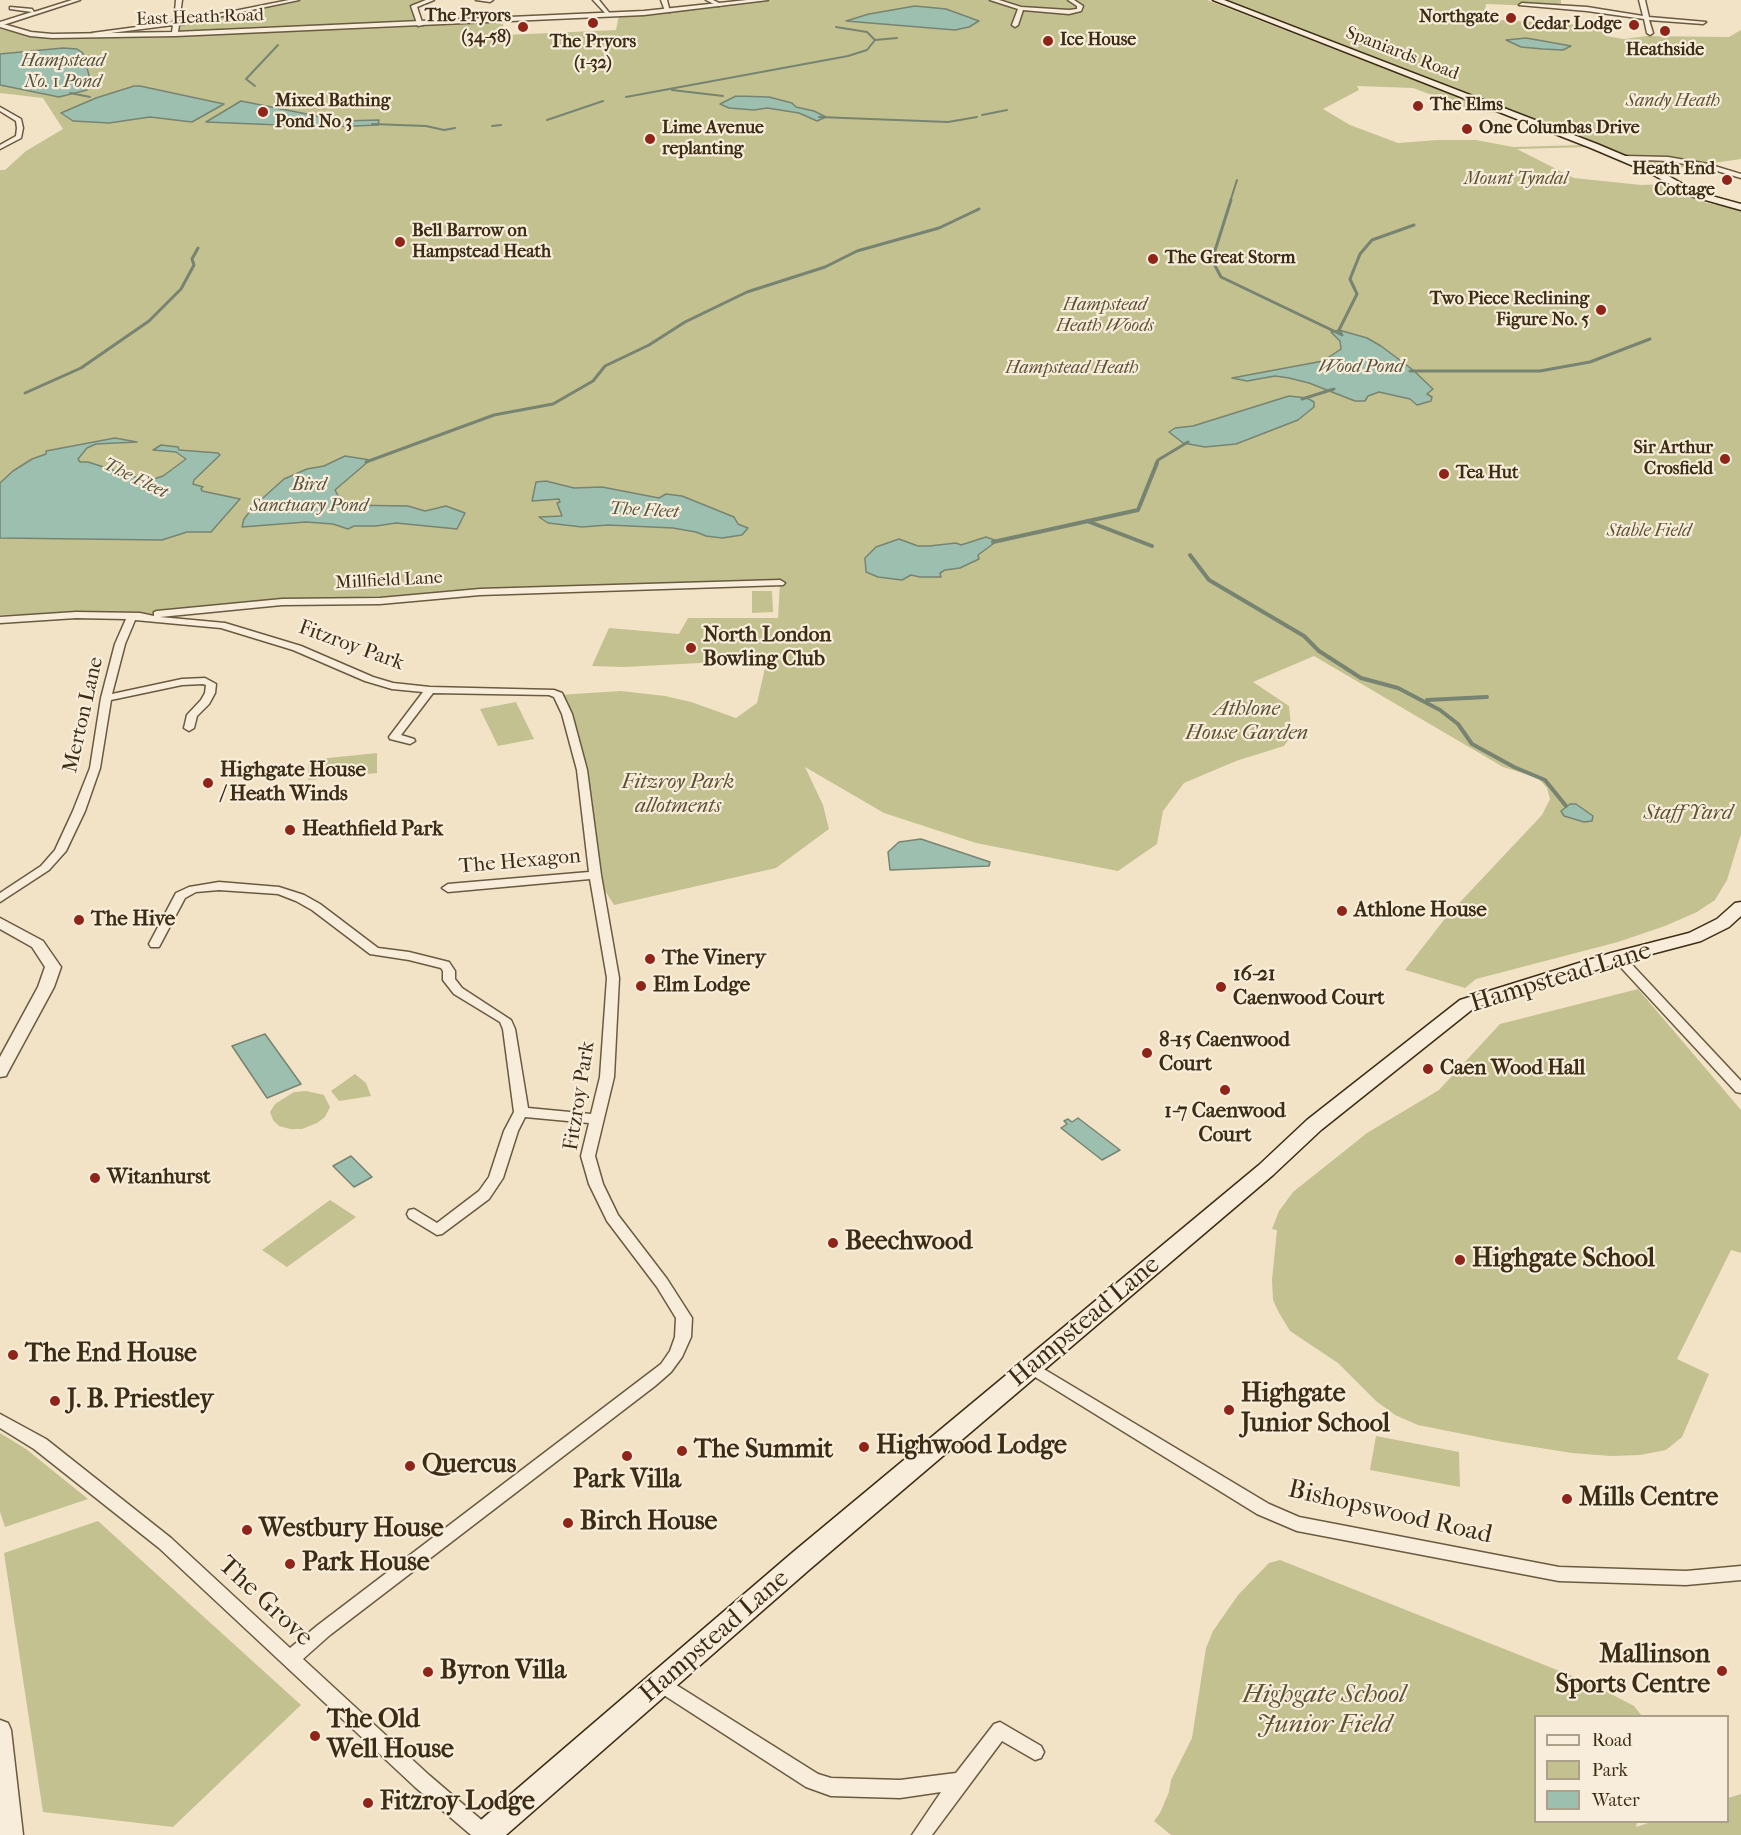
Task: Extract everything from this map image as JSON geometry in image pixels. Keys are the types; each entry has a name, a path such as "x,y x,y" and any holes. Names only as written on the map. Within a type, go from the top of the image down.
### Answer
{"main road":[{"name":"Spaniards Road","path":"1218,0 1625,158 1694,194 1741,207"},
{"name":"Hampstead Lane","path":"485,1835 662,1684 801,1561 1266,1170 1314,1125 1450,1017 1467,1005 1508,990 1695,937 1723,923 1741,908"}],"street":[{"path":"0,25 77,0"},
{"path":"175,34 178,0"},
{"path":"95,33 176,24 268,3 296,0"},
{"path":"420,25 414,6 431,0"},
{"path":"479,0 490,0"},
{"path":"596,0 609,14"},
{"path":"664,0 668,11"},
{"path":"710,0 720,5"},
{"name":"East Heath Road","path":"0,25 30,34 65,36 175,34 420,25 668,11 765,0"},
{"path":"998,1 1021,8 1079,10 1080,6 1071,0"},
{"path":"1642,0 1650,33"},
{"path":"1522,5 1587,9 1645,18 1703,22"},
{"path":"12,8 36,12"},
{"path":"1015,25 1021,8"},
{"path":"10,15 19,17"},
{"path":"0,109 19,120 21,128 19,137 0,147"},
{"path":"1625,158 1668,159 1702,165 1741,176"},
{"name":"Millfield Lane","path":"0,620 76,615 132,616 282,602 380,601 480,592 780,583"},
{"name":"Fitzroy Park","path":"132,616 222,625 297,648 369,680 392,686 430,690 535,691 558,695 567,714 582,771 595,875 614,978 607,1077 588,1156 596,1184 612,1217 662,1283 684,1318 683,1337 676,1353 666,1368 650,1382 324,1630 290,1659"},
{"name":"Merton Lane","path":"0,898 45,868 60,851 79,811 95,768 106,698 120,644 132,616"},
{"path":"106,698 182,682 205,681 211,684 210,693 205,702 192,715 189,728"},
{"path":"410,741 394,737 430,690"},
{"name":"The Hexagon","path":"448,888 595,875"},
{"path":"156,944 180,896 193,889 246,887 279,891 300,898 374,951 409,956 445,965 449,971 450,980 458,991 505,1020 509,1029 521,1112 511,1131 495,1178 484,1195 437,1230 414,1214"},
{"path":"0,923 38,944 53,967 46,987 0,1072"},
{"path":"1618,957 1741,1089"},
{"path":"521,1112 596,1119"},
{"name":"Bishopswood Road","path":"1032,1368 1263,1509 1297,1524 1559,1574 1686,1578 1741,1574"},
{"name":"The Grove","path":"0,1419 40,1444 165,1543 422,1781 485,1835"},
{"path":"662,1684 813,1780 831,1787 900,1789 961,1781"},
{"path":"0,1730 11,1835"},
{"path":"921,1835 1000,1730 1035,1752"}],"green space":[{"name":"Hampstead Heath","path":"296,0 430,0 414,6 420,25 502,20 505,35 616,30 619,15 671,12 773,0 1207,0 1499,113 1478,112 1413,88 1357,86 1359,90 1323,109 1350,125 1398,143 1476,140 1513,147 1583,145 1589,147 1517,149 1574,178 1641,185 1670,184 1706,203 1741,209 1741,834 1727,880 1715,900 1697,912 1665,926 1618,942 1476,979 1465,988 1405,970 1447,916 1542,815 1550,799 1547,788 1538,778 1503,767 1314,656 1253,682 1289,706 1292,735 1284,746 1236,761 1184,783 1163,811 1157,844 1118,871 976,843 884,813 805,767 823,805 829,829 776,868 614,905 595,875 582,770 558,695 621,691 665,696 691,702 736,718 757,703 765,668 777,659 624,667 592,666 609,628 679,634 688,618 778,618 780,583 534,590 380,601 329,600 132,617 77,613 0,615 0,170 5,170 26,151 63,129 43,98 0,93 0,27 26,35 172,35 176,24"},
{"name":"Sandy Heath","path":"1222,0 1561,0 1561,7 1486,4 1484,19 1599,26 1606,36 1624,39 1647,36 1729,37 1741,30 1741,159 1663,170"},
{"path":"752,591 772,591 773,612 752,613"},
{"path":"516,702 534,739 498,746 480,709"},
{"path":"377,753 377,773 308,780 309,760"},
{"path":"1638,989 1741,1110 1741,1253 1731,1250 1677,1359 1709,1374 1682,1437 1666,1450 1640,1455 1611,1456 1572,1453 1503,1442 1418,1425 1395,1415 1376,1401 1338,1363 1290,1331 1279,1313 1273,1300 1272,1280 1277,1230 1272,1229 1279,1211 1293,1192 1367,1133 1439,1090 1500,1024"},
{"path":"355,1074 366,1083 371,1096 339,1101 331,1091"},
{"path":"306,1091 324,1095 330,1107 325,1117 302,1129 279,1126 273,1120 270,1112 275,1104 294,1092"},
{"path":"330,1200 356,1217 287,1267 262,1250"},
{"path":"0,1433 26,1449 88,1499 5,1527 0,1512"},
{"path":"1376,1436 1459,1452 1460,1487 1370,1470"},
{"path":"98,1521 301,1705 173,1827 43,1812 4,1553"},
{"name":"Highgate School Junior Field","path":"1280,1560 1590,1683 1634,1706 1641,1715 1534,1715 1534,1823 1637,1823 1636,1827 1648,1823 1729,1823 1729,1798 1741,1794 1741,1835 1171,1835 1154,1821 1160,1813 1169,1792 1171,1780 1192,1738 1206,1648 1213,1631 1238,1595 1269,1563"}],"water":[{"path":"915,6 946,9 979,21 969,27 955,30 846,21 869,14"},
{"path":"1526,38 1571,46 1563,50 1521,47 1506,40"},
{"name":"Hampstead No. 1 Pond","path":"63,48 77,49 83,53 90,79 97,81 89,82 91,85 87,90 59,97 0,85 0,54"},
{"path":"134,86 224,104 192,122 150,117 109,123 73,121 61,113 96,98"},
{"path":"736,96 769,97 792,103 796,107 814,111 826,117 817,121 799,113 767,108 754,110 729,108 720,104"},
{"name":"Mixed Bathing Pond No 3","path":"241,101 342,121 379,120 378,125 329,127 206,122"},
{"name":"Wood Pond","path":"1339,330 1367,338 1413,370 1433,389 1427,394 1432,397 1431,401 1417,405 1410,399 1379,392 1368,396 1365,401 1355,401 1309,383 1289,378 1275,376 1247,381 1232,378 1323,361 1341,349 1340,341 1331,332"},
{"path":"1289,396 1307,398 1314,402 1314,407 1298,420 1236,444 1205,447 1183,443 1169,432 1175,428 1193,426"},
{"name":"The Fleet","path":"115,438 137,442 96,444 87,448 78,459 80,462 88,462 151,480 163,476 186,459 176,452 153,450 161,445 178,447 179,450 218,453 220,455 194,480 193,484 203,487 202,491 240,499 211,532 187,532 162,540 0,538 0,483 13,471 32,459 46,454 46,451"},
{"name":"Bird Sanctuary Pond","path":"345,456 370,460 335,490 343,505 408,506 425,511 446,506 465,513 457,529 396,523 354,526 348,529 333,524 306,522 242,527 244,519 254,506 284,479 307,469 324,466"},
{"name":"The Fleet","path":"546,481 574,488 602,487 659,498 666,494 682,496 734,517 738,524 748,528 742,535 722,538 673,528 608,525 582,527 548,523 539,517 562,516 557,503 560,502 559,499 532,501 536,482"},
{"path":"986,537 997,541 978,555 979,559 960,568 945,570 940,573 941,577 911,575 902,580 878,577 866,572 865,558 876,547 899,539 918,546 929,546 956,543 961,545"},
{"path":"1570,804 1576,804 1593,816 1592,821 1584,822 1564,816 1561,811"},
{"path":"921,839 990,862 989,866 890,870 888,852 899,842"},
{"path":"265,1034 301,1084 267,1098 232,1046"},
{"path":"1078,1118 1120,1150 1102,1160 1061,1128 1067,1124 1064,1121 1068,1119 1072,1122"},
{"path":"351,1156 372,1177 354,1187 333,1166"}],"waterway":[{"path":"836,27 867,32 875,40"},
{"path":"875,40 897,38"},
{"path":"626,97 848,56 867,50 875,40"},
{"path":"255,86 246,79 278,45"},
{"path":"672,90 723,96"},
{"path":"70,93 90,97"},
{"path":"547,120 603,101"},
{"path":"982,115 1007,110"},
{"path":"819,117 948,122 977,117"},
{"path":"372,124 426,126 444,130 455,128"},
{"path":"492,126 501,125"},
{"path":"1230,202 1237,180"},
{"path":"1231,200 1212,260 1221,277 1340,334"},
{"path":"366,462 494,415 553,404 593,381 605,366 649,345 685,322 747,292 825,267 857,251 939,228 979,209"},
{"path":"1342,335 1339,330 1357,294 1350,279 1360,254 1372,240 1414,225"},
{"path":"25,393 81,368 149,321 181,289 194,265 192,259 198,248"},
{"path":"1410,371 1540,371 1590,362 1650,339"},
{"path":"1302,399 1334,389"},
{"path":"1156,464 1158,460 1188,442"},
{"path":"1087,521 1138,510 1157,463"},
{"path":"993,542 1087,521"},
{"path":"1087,521 1152,546"},
{"path":"1190,555 1209,580 1304,636 1319,651 1361,678 1398,688 1440,710 1458,724 1472,744 1514,767 1545,780 1566,806"},
{"path":"1427,700 1487,697"}],"place":[{"name":"Northgate","path":"1511,18"},
{"name":"The Pryors (1-32)","path":"593,23"},
{"name":"Cedar Lodge","path":"1634,25"},
{"name":"The Pryors (34-58)","path":"523,27"},
{"name":"Heathside","path":"1665,31"},
{"name":"Ice House","path":"1048,41"},
{"name":"The Elms","path":"1418,106"},
{"name":"Mixed Bathing Pond No 3","path":"263,112"},
{"name":"One Columbas Drive","path":"1467,129"},
{"name":"Lime Avenue replanting","path":"650,139"},
{"name":"Heath End Cottage","path":"1727,180"},
{"name":"Bell Barrow on Hampstead Heath","path":"400,242"},
{"name":"The Great Storm","path":"1153,259"},
{"name":"Two Piece Reclining Figure No. 5","path":"1601,310"},
{"name":"Sir Arthur Crosfield","path":"1725,459"},
{"name":"Tea Hut","path":"1444,474"},
{"name":"North London Bowling Club","path":"691,648"},
{"name":"Highgate House / Heath Winds","path":"208,783"},
{"name":"Heathfield Park","path":"290,830"},
{"name":"Athlone House","path":"1342,911"},
{"name":"The Hive","path":"79,920"},
{"name":"The Vinery","path":"650,959"},
{"name":"Elm Lodge","path":"641,986"},
{"name":"16-21 Caenwood Court","path":"1221,987"},
{"name":"8-15 Caenwood Court","path":"1147,1053"},
{"name":"Caen Wood Hall","path":"1428,1069"},
{"name":"1-7 Caenwood Court","path":"1225,1090"},
{"name":"Witanhurst","path":"95,1178"},
{"name":"Beechwood","path":"833,1243"},
{"name":"Highgate School","path":"1460,1260"},
{"name":"The End House","path":"13,1355"},
{"name":"J. B. Priestley","path":"55,1401"},
{"name":"Highgate Junior School","path":"1229,1410"},
{"name":"Highwood Lodge","path":"864,1447"},
{"name":"The Summit","path":"682,1451"},
{"name":"Park Villa","path":"627,1456"},
{"name":"Quercus","path":"410,1466"},
{"name":"Mills Centre","path":"1567,1499"},
{"name":"Birch House","path":"568,1523"},
{"name":"Westbury House","path":"247,1530"},
{"name":"Park House","path":"290,1564"},
{"name":"Mallinson Sports Centre","path":"1722,1671"},
{"name":"Byron Villa","path":"428,1672"},
{"name":"The Old Well House","path":"315,1736"},
{"name":"Fitzroy Lodge","path":"368,1803"}],"park label":[{"name":"Mount Tyndal","path":"1516,180"},
{"name":"Hampstead Heath Woods","path":"1105,316"},
{"name":"Stable Field","path":"1649,532"},
{"name":"Athlone House Garden","path":"1247,722"},
{"name":"Fitzroy Park allotments","path":"678,795"},
{"name":"Staff Yard","path":"1688,814"}]}
